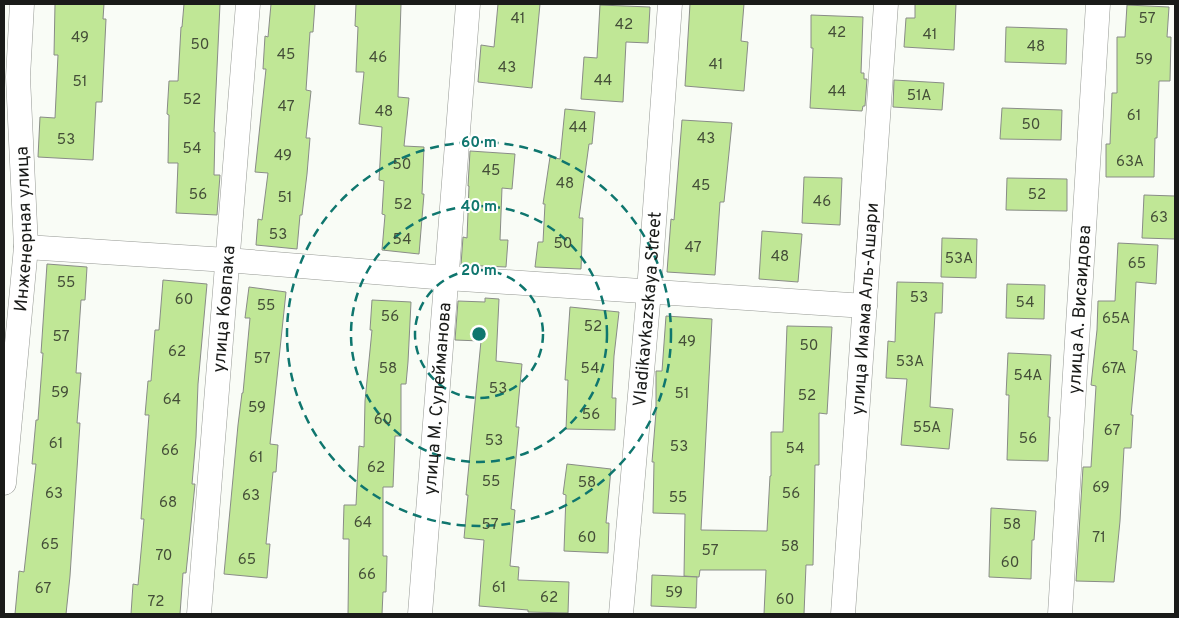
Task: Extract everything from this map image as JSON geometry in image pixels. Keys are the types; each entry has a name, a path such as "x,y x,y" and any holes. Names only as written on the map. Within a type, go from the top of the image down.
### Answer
{"street":[{"name":"Инженерная улица","path":"4,483 26,246 12,123 18,77 22,4"},
{"name":"улица Ковпака","path":"199,614 248,4"},
{"name":"улица М. Сулейманова","path":"420,614 468,4"},
{"name":"Vladikavkazskaya Street","path":"621,614 649,291 670,4"},
{"name":"улица Имама Аль-Ашари","path":"843,614 886,4"},
{"name":"улица А. Висаидова","path":"1060,614 1098,4"},
{"path":"26,246 446,278 865,306"}],"building":[{"path":"55,4 104,4 103,19 106,19 102,102 96,102 93,160 38,157 40,117 55,118 58,55 54,55"},
{"path":"184,4 220,4 214,132 214,175 220,175 217,215 176,213 178,163 168,163 169,115 167,114 169,81 178,81"},
{"path":"271,4 315,4 313,32 310,32 306,90 311,91 306,138 310,138 297,249 256,245 258,219 262,220 268,173 255,172 266,69 263,69 265,36 268,37"},
{"path":"356,4 401,4 398,97 409,98 404,146 424,147 422,194 424,194 419,254 382,250 385,215 382,214 384,181 379,180 382,127 359,124 364,72 356,72 358,27 355,26"},
{"path":"498,4 540,4 532,88 478,82 481,45 494,47"},
{"path":"690,4 744,4 741,41 748,42 744,91 685,86"},
{"path":"915,4 956,4 954,50 904,47 906,18 915,18"},
{"path":"600,5 650,7 648,43 626,42 623,102 581,99 584,57 597,58"},
{"path":"1127,5 1169,7 1167,37 1171,37 1170,81 1159,81 1154,177 1106,177 1106,144 1110,144 1112,93 1117,93 1117,37 1125,37"},
{"path":"811,15 863,17 861,73 864,73 864,79 867,79 865,106 863,106 862,111 810,108 813,48 811,48"},
{"path":"1006,27 1067,29 1066,64 1005,62"},
{"path":"894,80 944,83 942,110 893,107"},
{"path":"1002,108 1062,110 1061,140 1000,139"},
{"path":"565,109 595,112 592,144 589,144 579,218 583,218 581,269 535,267 538,242 543,242 545,204 543,204 550,157 560,159"},
{"path":"682,120 732,123 724,202 720,202 715,275 667,272 671,219 674,220"},
{"path":"470,151 515,154 512,189 502,188 500,240 508,240 506,267 461,265 463,237 467,238"},
{"path":"804,177 842,178 840,225 802,223"},
{"path":"1007,178 1067,179 1067,211 1006,210"},
{"path":"1144,195 1175,196 1175,239 1142,238"},
{"path":"762,231 802,234 798,282 759,279"},
{"path":"942,238 977,239 976,278 941,277"},
{"path":"1118,243 1158,245 1156,284 1136,282 1133,350 1137,351 1131,415 1133,415 1131,448 1124,448 1114,582 1076,581 1083,467 1091,467 1096,386 1091,385 1098,301 1115,301"},
{"path":"47,264 87,267 85,300 81,300 76,373 81,373 77,423 80,423 70,576 66,614 15,614 19,571 24,572 36,464 32,464 36,420 38,420"},
{"path":"163,280 207,284 192,484 195,484 186,573 183,573 180,614 131,614 133,584 138,585 144,519 141,519 149,415 145,415 148,381 151,381 155,330 159,330"},
{"path":"897,282 943,283 942,313 935,313 930,407 953,409 949,449 901,445 907,379 886,378 888,341 895,342"},
{"path":"1007,284 1045,285 1044,319 1006,318"},
{"path":"249,287 286,292 270,444 278,445 276,472 273,472 266,544 270,544 267,578 224,574 250,318 245,318"},
{"path":"485,298 499,299 496,361 522,364 516,427 519,427 511,509 515,510 510,566 519,567 518,580 569,582 568,613 528,612 528,610 479,606 484,540 464,538 468,495 466,495 481,341 455,340 458,301 485,302"},
{"path":"372,300 411,302 408,362 406,384 401,384 401,436 395,436 393,487 383,487 383,556 387,556 386,592 383,592 382,614 348,614 349,539 343,539 344,505 356,505 359,446 364,447 365,401 372,330 370,330"},
{"path":"570,307 619,312 612,398 616,398 615,430 566,429 568,380 565,380"},
{"path":"666,316 712,319 701,530 767,531 771,476 771,432 783,432 787,326 832,327 827,414 819,413 819,465 815,465 813,565 806,565 804,614 764,614 766,570 700,570 699,577 684,576 685,514 653,513 654,462 652,462 656,412 656,371 662,371"},
{"path":"1008,353 1051,355 1048,461 1007,460 1009,395 1006,395"},
{"path":"567,464 611,469 606,523 609,523 608,553 564,551 566,495 563,494"},
{"path":"991,508 1036,511 1034,540 1032,540 1031,579 989,577"},
{"path":"652,575 697,577 696,608 651,606"}]}
